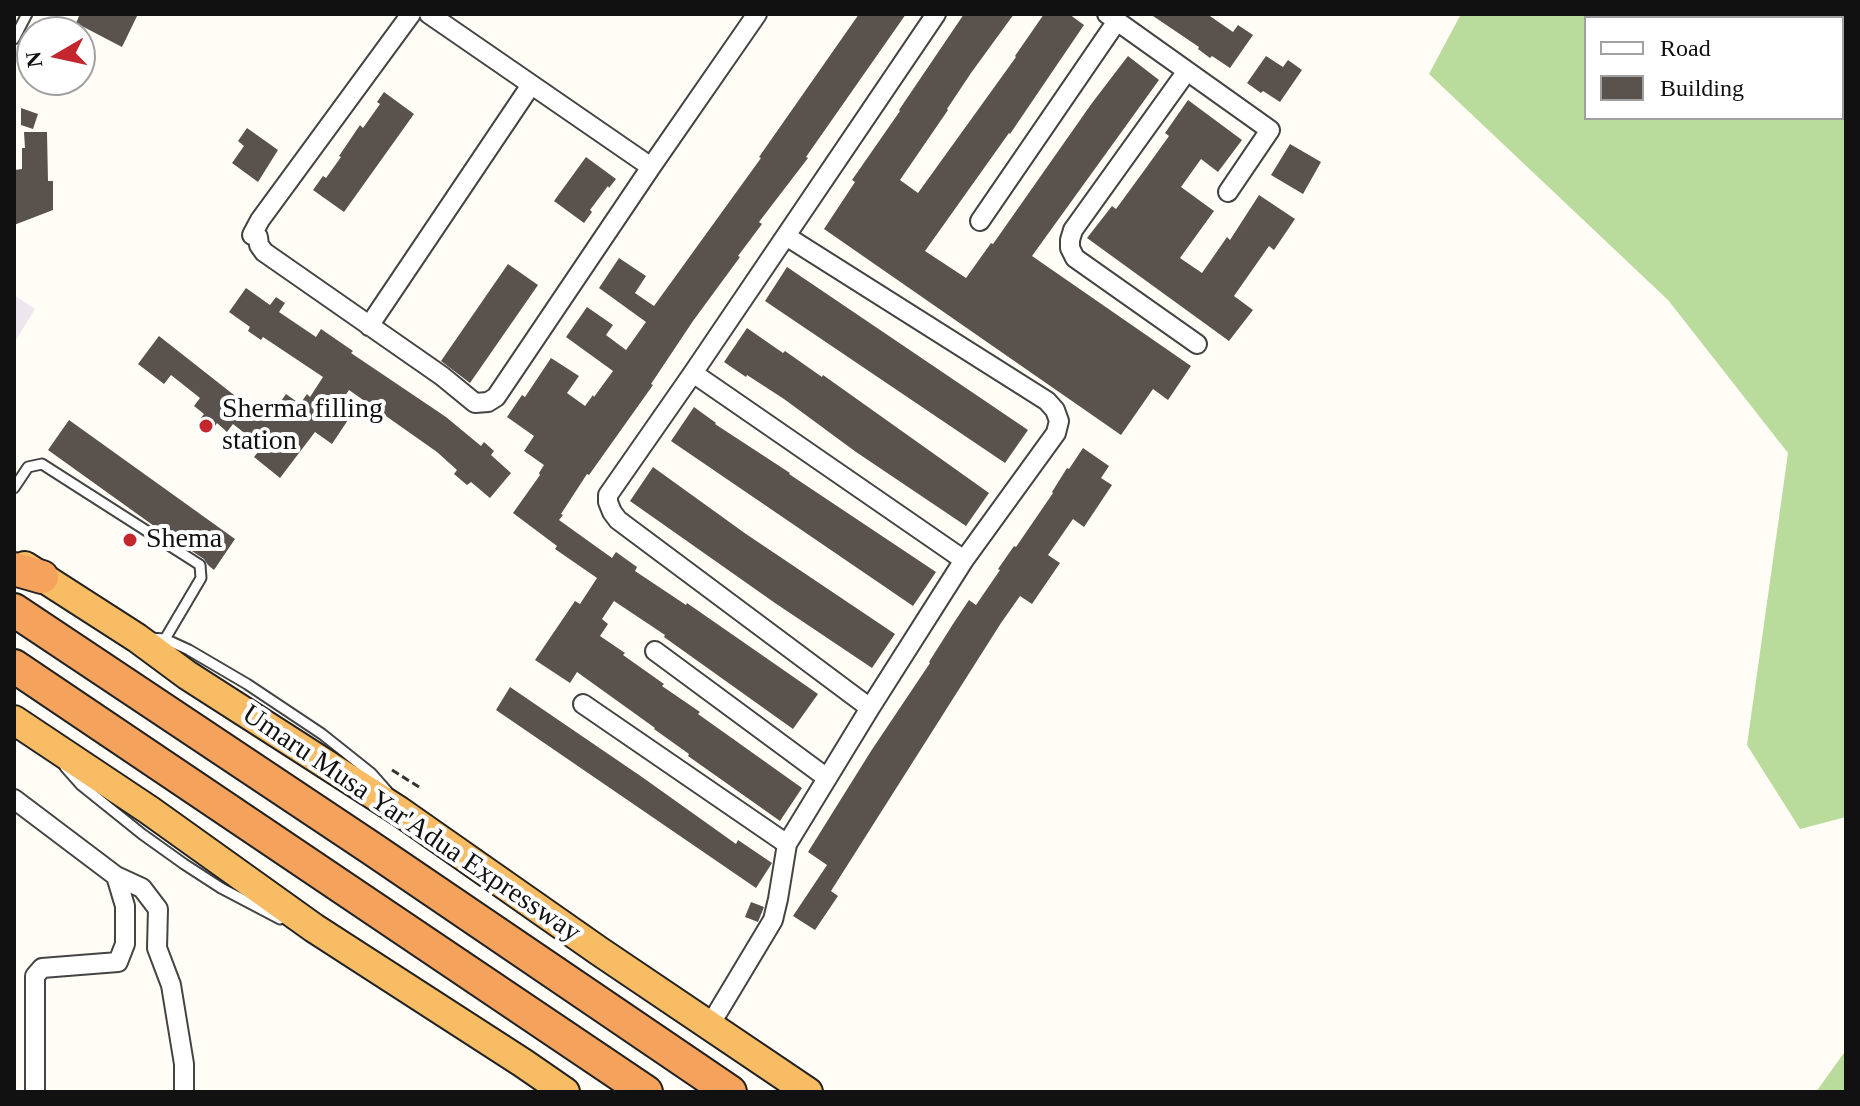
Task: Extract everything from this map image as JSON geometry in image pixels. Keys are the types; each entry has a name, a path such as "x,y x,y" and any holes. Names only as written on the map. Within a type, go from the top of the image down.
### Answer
{"highway":[{"name":"Umaru Musa Yar'Adua Expressway","path":"14,558 28,573 151,638 187,675 399,811 808,1092"},
{"name":"Umaru Musa Yar'Adua Expressway","path":"14,610 730,1092"},
{"path":"14,666 646,1092"},
{"path":"14,720 149,810 314,928 565,1092"}],"street":[{"path":"411,14 252,235 258,237 264,252 442,376 475,403 488,402 496,397 757,14"},
{"path":"429,14 651,167"},
{"path":"870,708 618,520 608,502 608,495 936,14"},
{"path":"980,221 1112,17 1270,130 1228,192"},
{"path":"1187,71 1073,230 1070,248 1075,258 1197,344"},
{"path":"369,326 531,85"},
{"path":"710,1025 773,920 787,844 964,560 1056,433 1059,421 1047,401 786,236"},
{"path":"693,373 964,560"},
{"path":"655,651 827,778"},
{"path":"583,704 787,844"},
{"path":"14,799 116,876 142,888 158,909 157,948 171,985 184,1064 184,1092"},
{"path":"35,1092 35,976 42,968 118,962 125,944 125,906 116,876"}],"lane":[{"path":"14,39 27,14"},
{"path":"14,488 28,467 42,464 200,565 201,578 151,638"}],"path":[{"path":"392,770 419,787"}],"shaded area":[{"path":"14,295 35,309 14,343"}],"green space":[{"path":"1461,14 1846,14 1846,817 1800,829 1747,745 1788,453 1668,300 1429,74"},
{"path":"1846,1050 1846,1092 1816,1092"}],"building":[{"path":"138,14 122,47 96,33 96,16 79,16"},
{"path":"859,14 906,14 808,158 759,222 762,224 740,257 693,321 653,385 587,474 559,520 612,558 616,552 637,567 635,571 687,603 818,694 793,729 614,601 602,619 608,624 600,636 700,712 698,714 802,788 780,821 577,672 570,683 535,660 575,601 580,604 597,578 555,549 557,546 513,513 544,465 524,451 534,436 507,417 522,395 525,397 551,358 579,376 567,393 585,406 594,397 613,371 566,337 587,307 613,325 606,335 626,350 646,322 599,288 619,258 646,276 635,293 654,306 761,158"},
{"path":"964,14 1014,14 900,180 918,193 1044,14 1069,14 1084,25 925,251 966,278 1128,56 1159,80 1032,256 1191,366 1168,400 1153,389 1121,435 824,229 855,182 852,180"},
{"path":"1150,14 1207,14 1233,32 1238,25 1253,35 1230,68 1212,56 1210,58"},
{"path":"1266,56 1283,67 1288,60 1302,70 1280,102 1247,83"},
{"path":"384,92 414,114 344,212 313,190 323,176 326,178 360,125 363,128 380,104 377,102"},
{"path":"1188,100 1242,140 1218,172 1201,159 1181,187 1214,211 1180,258 1202,273 1227,237 1230,240 1259,195 1295,219 1274,250 1269,246 1234,296 1253,310 1229,341 1087,238 1112,206 1116,209 1169,136 1165,133"},
{"path":"21,108 38,114 33,129 21,125"},
{"path":"247,128 278,150 258,182 232,163 244,146 238,141"},
{"path":"24,132 47,132 48,181 53,181 53,210 14,225 14,170 22,169"},
{"path":"1290,144 1321,162 1303,194 1271,175"},
{"path":"586,157 616,179 590,210 592,212 584,223 554,201"},
{"path":"508,264 538,285 470,383 441,361"},
{"path":"787,267 1028,430 1005,463 765,301"},
{"path":"246,288 270,305 276,297 285,303 279,312 316,337 321,329 353,351 351,353 446,417 481,446 484,442 494,451 491,455 511,473 490,498 471,482 467,485 454,474 457,470 437,452 349,390 335,411 348,420 332,444 315,432 280,478 254,457 262,447 233,424 227,432 217,423 214,428 201,418 204,414 194,406 200,398 171,375 164,384 138,364 159,336 267,421 286,394 300,404 307,394 310,397 323,377 263,337 261,340 248,331 250,327 229,312"},
{"path":"747,328 823,375 989,493 966,526 784,399 724,362"},
{"path":"694,407 936,572 913,606 671,441"},
{"path":"69,420 235,539 214,570 204,559 48,450"},
{"path":"1083,448 1109,466 1101,478 1112,485 1084,527 1073,519 1048,555 1060,563 1032,604 1020,596 1001,623 831,891 838,896 815,930 793,916 827,865 808,852 969,600 976,605"},
{"path":"653,467 895,634 872,668 630,501"},
{"path":"510,687 736,844 738,840 772,863 756,888 496,710"},
{"path":"751,902 764,907 758,922 745,917"}],"place":[{"name":"Sherma filling station","path":"206,426"},
{"name":"Shema","path":"130,540"}]}
